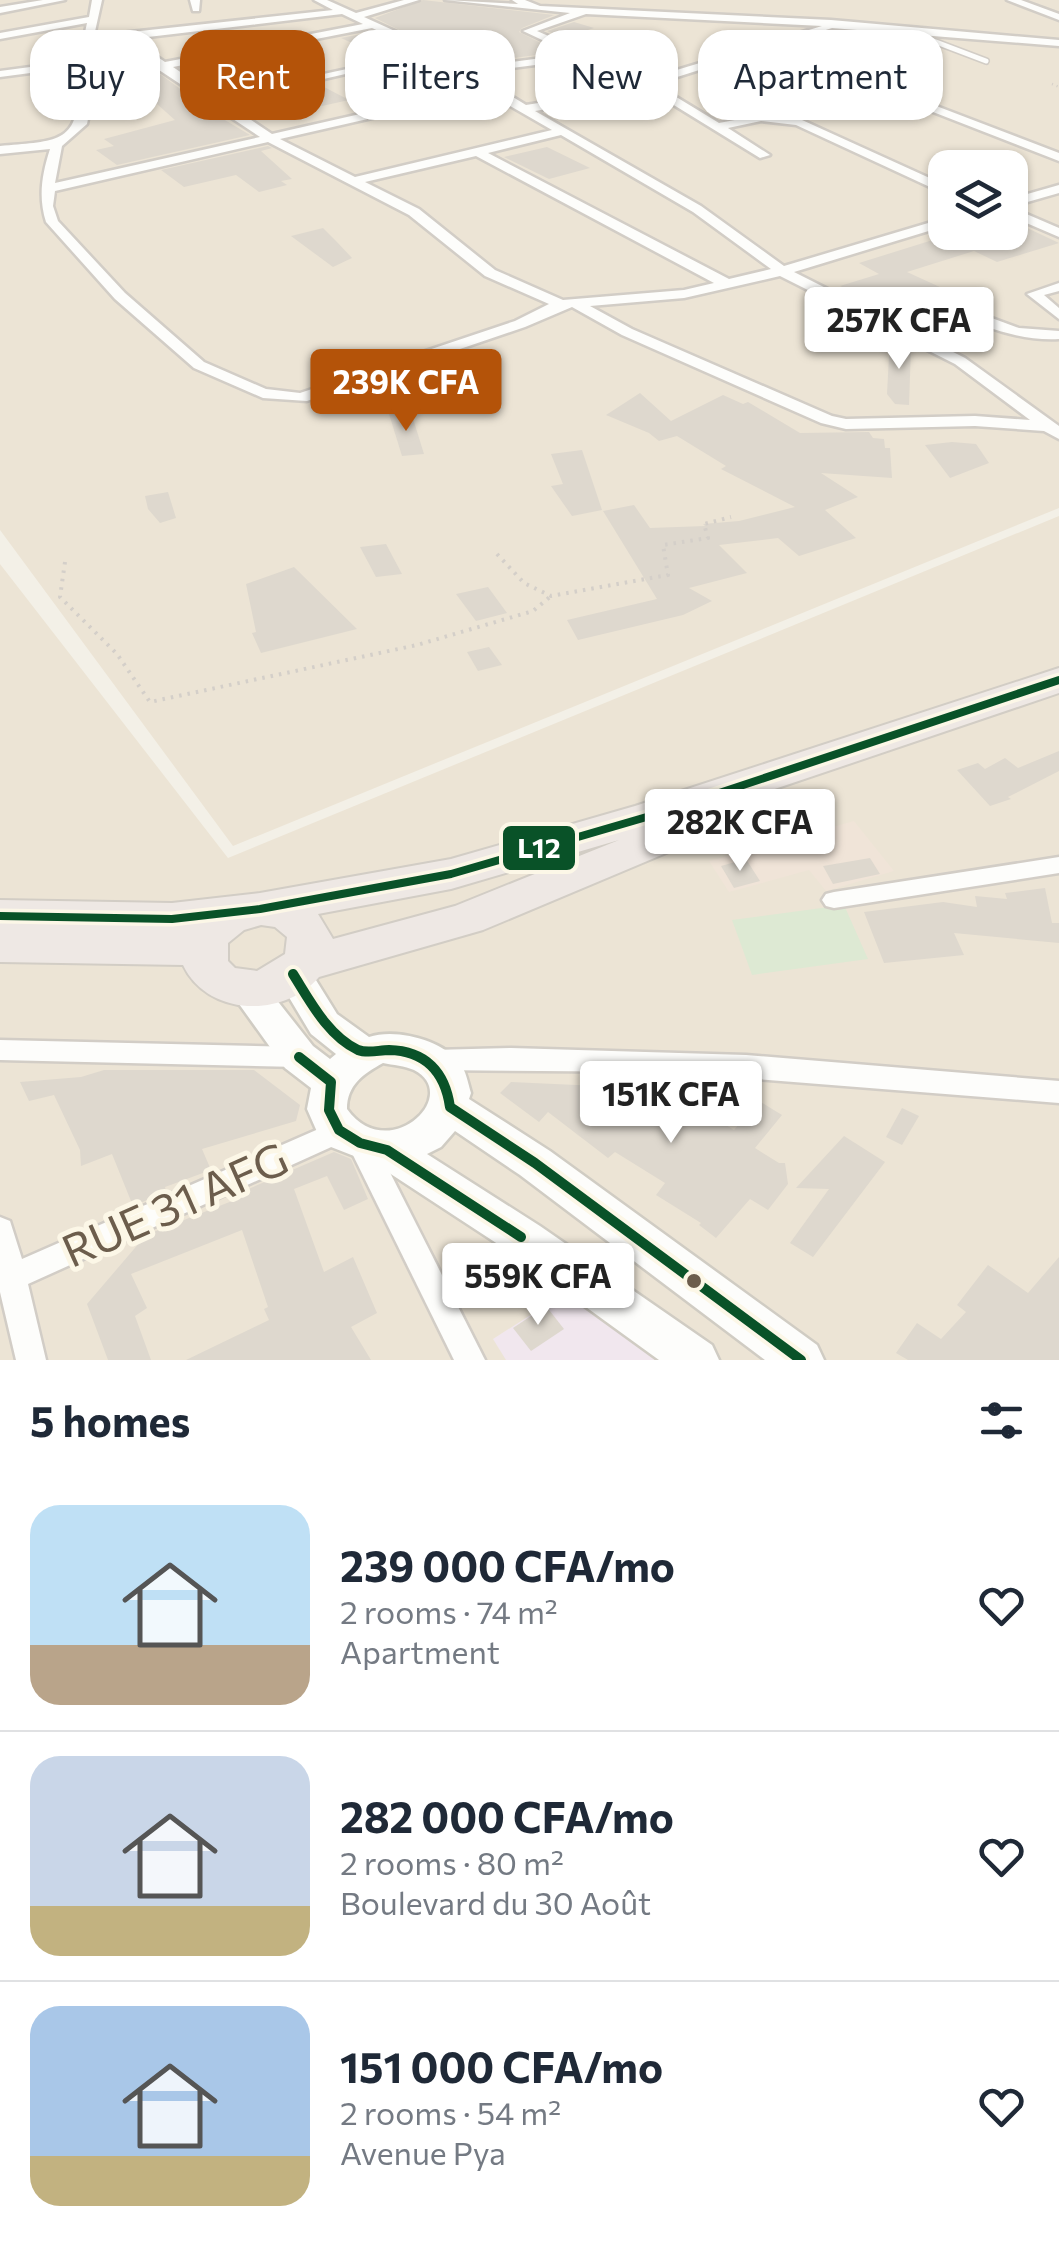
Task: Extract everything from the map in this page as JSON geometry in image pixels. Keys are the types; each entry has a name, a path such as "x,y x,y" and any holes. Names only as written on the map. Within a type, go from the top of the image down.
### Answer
{"highway":[{"path":"1059,680 546,848 450,874 239,912 207,934 201,950 205,971 216,980 248,990 280,983 299,969 468,919 655,839 1059,706"},
{"path":"0,916 172,920 275,910 300,920 310,941 299,969"},
{"path":"0,945 201,950"}],"main road":[{"path":"299,969 324,1024 363,1053"},
{"path":"248,990 298,1056 331,1082"},
{"path":"696,1360 525,1240 362,1142 326,1106 331,1082 342,1068 363,1053 382,1048 409,1049 445,1086 550,1175 801,1360"},
{"path":"362,1142 424,1138 439,1127 445,1086"}],"street":[{"path":"0,10 60,0"},
{"path":"88,30 97,0"},
{"path":"319,0 387,30"},
{"path":"160,33 348,14 414,0"},
{"path":"450,0 538,9 586,6 719,20 798,20 888,30"},
{"path":"517,0 538,9"},
{"path":"1012,0 1059,17"},
{"path":"535,31 528,28 586,6"},
{"path":"0,36 92,19"},
{"path":"160,66 375,24"},
{"path":"678,76 832,24"},
{"path":"943,34 1059,43"},
{"path":"1040,39 1059,35"},
{"path":"160,66 180,79"},
{"path":"0,74 30,69"},
{"path":"678,101 764,155"},
{"path":"515,103 696,209 782,271 960,361 1052,430"},
{"path":"525,109 535,107"},
{"path":"943,112 1059,157"},
{"path":"720,126 761,118 798,122 928,182"},
{"path":"81,120 57,146 47,189 52,222 70,246 199,365 263,393 287,399 301,398 520,324 568,304 684,294 782,271 928,227"},
{"path":"242,120 414,212 490,272 827,420 846,424 974,421 1052,430"},
{"path":"47,189 356,120"},
{"path":"355,181 563,131"},
{"path":"0,150 57,146"},
{"path":"480,153 727,284"},
{"path":"1028,198 1059,189"},
{"path":"1028,220 1059,234"},
{"path":"1059,287 1034,294 1059,316"},
{"path":"954,308 1008,332 1059,335"},
{"path":"834,900 1059,865"},
{"path":"0,1050 298,1056"},
{"path":"445,1086 492,1059 800,1069 1059,1092"},
{"path":"445,1086 492,1059"},
{"path":"362,1142 470,1360"},
{"name":"RUE 31 AFG","path":"11,1278 362,1142"},
{"path":"0,1230 31,1360"}],"lane":[{"path":"943,46 986,62"}],"path":[{"path":"1052,84 1059,87"},
{"path":"65,562 60,597 117,654 150,702 417,646 533,610 550,596 668,576 663,544 708,538 704,524 731,517"},
{"path":"497,554 524,583 550,596"}],"shaded area":[{"path":"0,0 1059,0 1059,508 233,846 0,530"},
{"path":"1059,516 1059,1360 0,1360 0,564 228,858"},
{"path":"854,821 894,871 826,891 809,870 729,892 709,861"},
{"path":"568,1291 655,1360 506,1360 493,1339"}],"green space":[{"path":"844,905 868,959 752,975 732,920"}],"building":[{"path":"423,0 554,15 522,28 519,32 535,40 535,55 515,58 515,30 399,30 375,18"},
{"path":"574,22 594,28 588,30 550,30"},
{"path":"160,74 180,89 180,120 225,120 250,135 117,165 96,150 114,146 104,139 175,120 160,107"},
{"path":"325,88 345,98 325,105"},
{"path":"547,147 590,168 549,179 504,157"},
{"path":"272,148 261,151 292,179 281,181 287,185 259,192 236,175 184,187 161,170"},
{"path":"323,228 352,258 333,267 291,236"},
{"path":"1028,228 1059,243 997,262 974,251 907,272 942,288 887,307 840,286 879,274 859,263 928,241 928,250 1028,250"},
{"path":"924,310 947,324 921,332 898,320"},
{"path":"890,336 911,347 909,405 895,404 887,394"},
{"path":"640,393 671,421 723,395 743,404 748,402 800,433 869,432 873,438 884,439 885,448 890,448 892,478 821,473 858,497 825,510 856,538 799,556 778,538 719,545 747,573 689,588 712,601 683,615 578,640 567,620 657,599 603,511 634,505 650,528 705,526 795,507 721,469 726,466 677,436 659,441 606,415"},
{"path":"411,412 424,454 402,456 389,414"},
{"path":"976,444 989,463 950,478 925,445"},
{"path":"582,450 602,510 572,516 551,486 563,484 551,454"},
{"path":"168,492 176,518 160,523 148,509 145,496"},
{"path":"386,544 402,574 376,577 360,547"},
{"path":"294,567 357,629 261,653 252,633 256,632 246,584"},
{"path":"488,587 507,613 476,621 456,594"},
{"path":"489,647 502,665 478,671 467,652"},
{"path":"1059,751 1059,771 1008,797 1011,799 990,806 957,770 978,763 985,769 1005,758 1018,768"},
{"path":"870,858 880,874 833,884 823,866"},
{"path":"746,859 760,881 734,888 721,866"},
{"path":"1045,888 1052,923 1059,923 1059,943 954,933 964,955 884,963 864,912 943,902 977,907 975,896 1007,899 1005,893"},
{"path":"104,1070 254,1070 300,1105 296,1121 202,1149 211,1170 165,1187 166,1192 133,1206 112,1154 81,1166 80,1150 54,1095 29,1101 20,1082 81,1077"},
{"path":"511,1082 598,1086 634,1112 651,1090 671,1091 734,1130 759,1101 782,1115 755,1148 785,1163 788,1184 768,1210 750,1199 716,1238 701,1223 656,1195 665,1183 615,1152 608,1158 548,1112 539,1122 500,1093"},
{"path":"902,1108 919,1116 902,1145 886,1137"},
{"path":"844,1136 885,1162 813,1257 790,1243 829,1189 796,1188"},
{"path":"334,1152 351,1159 368,1199 344,1210 327,1176 294,1189 324,1272 353,1257 377,1313 351,1327 371,1360 186,1360 269,1320 242,1230 131,1274 147,1308 135,1316 151,1360 108,1360 87,1304 146,1235 232,1201 230,1197"},
{"path":"1059,1257 1059,1360 908,1360 896,1353 917,1323 941,1339 966,1312 957,1305 988,1265 1028,1293"},
{"path":"546,1306 564,1329 531,1351 513,1328"}],"transit line":[{"name":"L12","path":"0,916 172,919 260,909 451,874 650,816 1059,680"},
{"name":"L12","path":"293,974 321,1017 348,1043 364,1052 409,1052 430,1063 444,1081 450,1107 535,1163 801,1360"},
{"name":"L12","path":"299,1057 331,1082 329,1110 339,1130 360,1143 387,1150 521,1237"}]}
